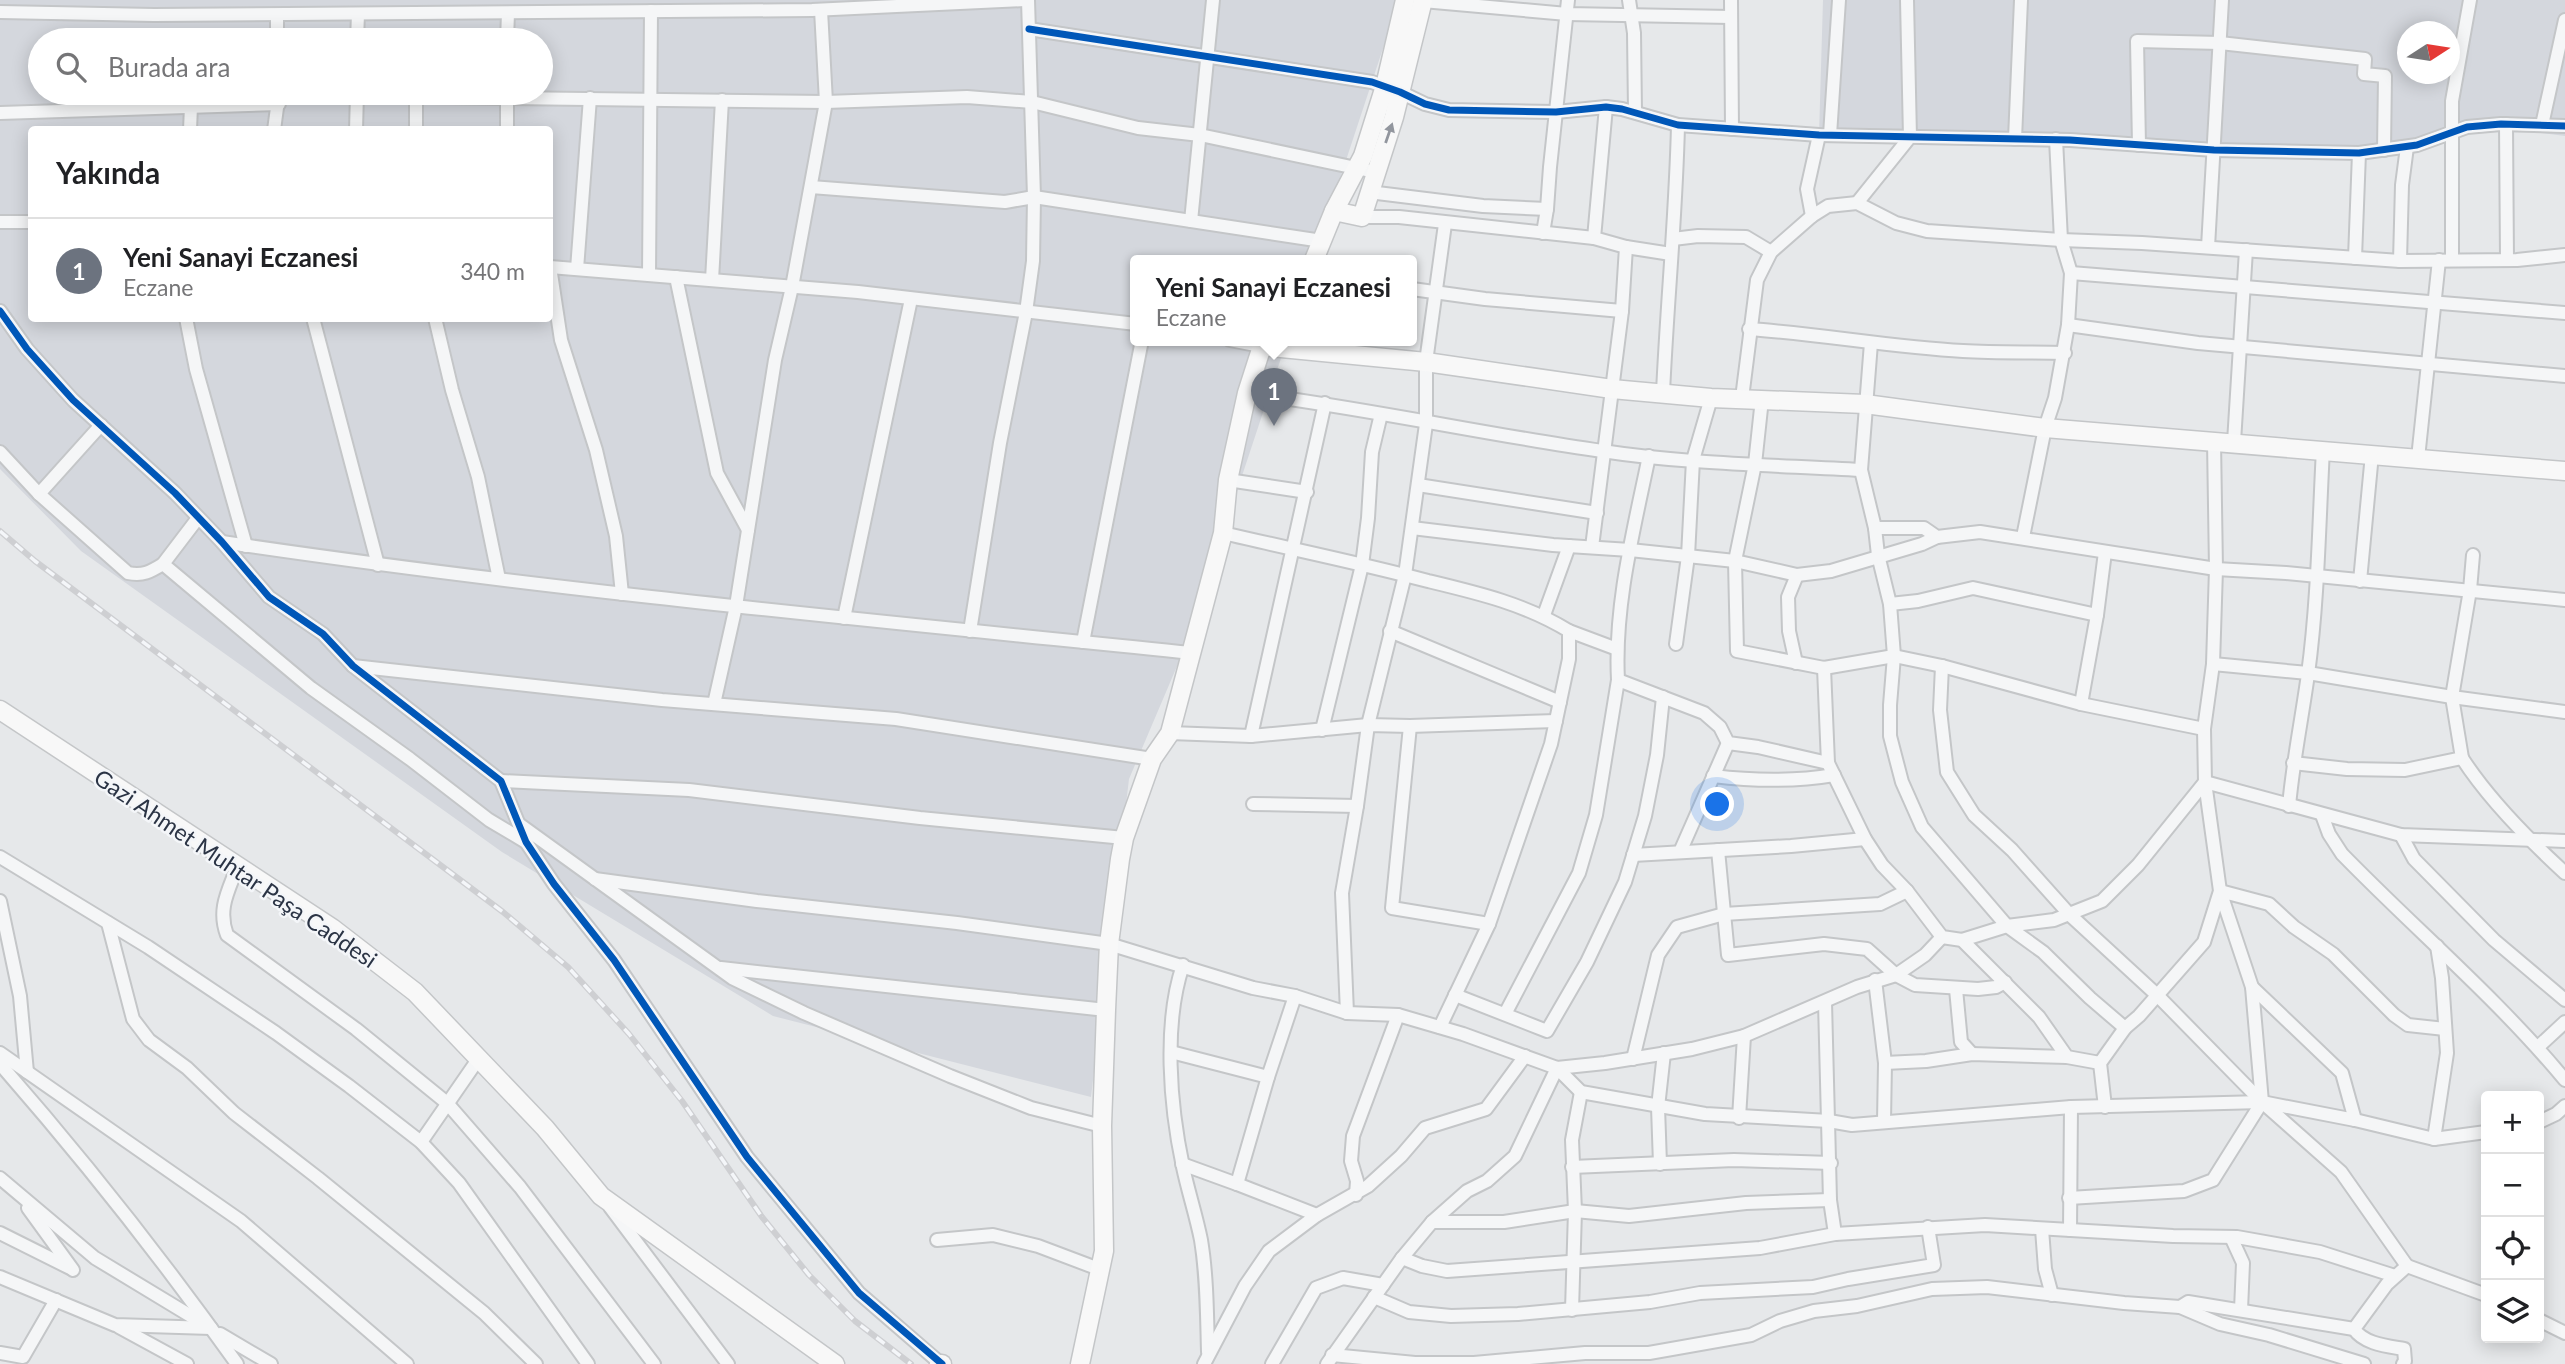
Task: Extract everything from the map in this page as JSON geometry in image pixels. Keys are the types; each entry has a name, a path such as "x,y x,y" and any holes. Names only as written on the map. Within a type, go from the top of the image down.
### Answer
{"street":[{"path":"0,12 277,15 508,13 1026,0 1032,102 1033,261 1027,312 1000,443 970,631"},
{"path":"1191,221 1213,0"},
{"path":"1362,217 1393,89 1405,0"},
{"path":"1316,255 1334,211 1393,89 1423,0 1567,14 1731,18"},
{"path":"1543,233 1569,0"},
{"path":"1629,0 1634,33 1635,112"},
{"path":"1731,0 1732,129"},
{"path":"1812,216 1807,189 1825,135 1839,0"},
{"path":"1857,203 1910,137 1907,0"},
{"path":"2015,139 2021,0"},
{"path":"2208,247 2222,0"},
{"path":"2418,458 2434,304 2446,260 2452,101 2470,0"},
{"path":"714,704 736,606 775,360 792,287 826,102 813,6"},
{"path":"649,275 651,11"},
{"path":"508,13 508,28"},
{"path":"358,14 358,28"},
{"path":"277,15 277,28"},
{"path":"2542,125 2565,20"},
{"path":"1029,29 1393,89 1424,104 1449,110 1556,112 1606,107 1635,112 1678,125 1825,135 2056,139 2214,150 2359,153 2407,147 2467,127 2506,124 2565,126"},
{"path":"2139,145 2137,41 2220,43 2365,59 2364,74 2385,76 2384,150"},
{"path":"553,97 826,102 967,97 1032,102 1138,128 1200,135 1375,172"},
{"path":"577,269 590,98"},
{"path":"712,280 722,100"},
{"path":"0,113 202,105"},
{"path":"275,126 278,105"},
{"path":"356,126 357,105"},
{"path":"416,105 416,126"},
{"path":"507,105 507,126"},
{"path":"190,126 191,106"},
{"path":"1594,239 1606,107"},
{"path":"2506,124 2507,260"},
{"path":"1663,393 1676,200 1678,125"},
{"path":"2023,537 2045,428 2065,353 2068,325 2071,273 2062,240 2056,139"},
{"path":"2400,261 2402,185 2407,147"},
{"path":"2355,258 2359,153"},
{"path":"811,187 1005,202 1034,197 1322,241"},
{"path":"1369,192 1470,205 1547,209"},
{"path":"1742,398 1757,281 1771,252 1812,216 1828,206 1857,203 1896,223 1927,231 2062,240 2400,261 2507,260 2565,255"},
{"path":"1334,211 1362,217 1399,217 1594,239 1671,254"},
{"path":"0,222 28,222"},
{"path":"1347,1013 1342,892 1368,725 1405,575 1426,424 1426,362 1445,224"},
{"path":"1673,239 1698,236 1746,237 1771,252"},
{"path":"1592,547 1622,311 1626,247"},
{"path":"2234,442 2246,250"},
{"path":"553,267 792,287 1130,323"},
{"path":"2071,273 2565,313"},
{"path":"676,278 717,473 748,530"},
{"path":"553,287 561,340 596,450 616,536 622,594"},
{"path":"1417,289 1485,299 1622,311"},
{"path":"844,618 911,299"},
{"path":"0,311 27,349 73,400 175,493 269,597 323,634 353,666 501,781 526,842 554,884 621,971 747,1157 859,1293 941,1364"},
{"path":"187,322 196,369 246,545"},
{"path":"314,322 378,565"},
{"path":"436,322 478,477 499,579"},
{"path":"2068,325 2240,347 2565,376"},
{"path":"1749,329 1963,351 2065,353"},
{"path":"1871,343 1861,470 1890,604 1894,656 1890,705 1891,736 1902,782 1922,827 2007,926 2043,952 2125,1028"},
{"path":"1083,642 1141,346"},
{"path":"1080,1364 1104,1251 1102,1126 1109,944 1124,838 1152,759 1170,733 1223,533 1228,480 1247,393 1262,346"},
{"path":"1289,346 1426,362 1612,389 1711,398 1866,404 2045,428 2565,471"},
{"path":"1247,393 1325,403 1426,424 1606,452 1861,470"},
{"path":"1676,644 1688,556 1693,460 1711,398"},
{"path":"1762,399 1755,464 1735,561 1737,651 1824,668 1894,656 1942,666 2081,704 2204,729"},
{"path":"1251,736 1325,403"},
{"path":"1322,730 1362,565 1372,452 1381,414"},
{"path":"39,494 101,425"},
{"path":"2069,1198 2184,1191 2213,1180 2262,1102 2252,987 2220,891 2204,782 2204,729 2213,664 2216,569 2214,441"},
{"path":"2289,806 2292,763 2308,673 2317,577 2323,449"},
{"path":"0,452 39,494 128,573 150,573 163,564 198,518"},
{"path":"2360,581 2372,454"},
{"path":"1505,1014 1579,873 1596,815 1618,680 1617,649 1630,550 1649,456"},
{"path":"1228,480 1307,492"},
{"path":"1418,485 1597,513"},
{"path":"1412,528 1735,561 1797,575 1831,571 1878,555 1923,544 1937,537 1980,532 2216,569 2565,600"},
{"path":"1875,528 1924,528 1937,537"},
{"path":"1223,533 1511,602 1544,615 1569,631 1617,649"},
{"path":"222,542 378,565 622,594 1192,653"},
{"path":"1544,615 1569,546"},
{"path":"2081,704 2105,552"},
{"path":"2473,555 2470,590 2452,697 2462,758 2473,775 2531,840 2565,873"},
{"path":"163,564 311,688 489,820 526,842"},
{"path":"1796,663 1789,631 1788,597 1797,575"},
{"path":"1890,604 1918,601 1973,588 2097,615"},
{"path":"1390,631 1560,702"},
{"path":"1440,1027 1489,924 1551,744 1569,659 1569,631"},
{"path":"2213,664 2308,673 2452,697 2565,712"},
{"path":"353,666 714,704 896,719 1152,759"},
{"path":"1942,666 1940,709 1947,772 1975,815 2012,850 2070,915 2157,996 2262,1102 2341,1172 2406,1266 2481,1293"},
{"path":"1824,668 1831,769 1865,839 1882,865 1907,891 1942,937 1962,940 2007,926 2054,920 2102,901 2138,865 2204,782"},
{"path":"1618,680 1704,713 1720,727 1728,743"},
{"path":"1455,995 1547,1031 1587,962 1625,882 1645,816 1657,755 1663,697"},
{"name":"Gazi Ahmet Muhtar Paşa Caddesi","path":"0,710 332,928 415,992 545,1128 601,1196 835,1364"},
{"path":"1170,733 1251,736 1368,725 1556,721"},
{"path":"1410,726 1392,908 1489,924"},
{"path":"1728,743 1758,747 1831,769"},
{"path":"1680,852 1728,743"},
{"path":"2292,763 2347,769 2405,770 2462,758"},
{"path":"1713,776 1756,781 1803,780 1831,769"},
{"path":"501,781 689,790 920,818 1124,838"},
{"path":"2204,782 2400,835 2560,841 2565,832"},
{"path":"1253,804 1357,806"},
{"path":"2322,815 2329,834 2342,854 2538,1047 2565,1080"},
{"path":"519,824 732,978 804,1013 950,1076 1031,1108 1102,1126"},
{"path":"2400,835 2414,859 2494,940 2565,1000"},
{"path":"1633,855 1865,839"},
{"path":"1718,850 1728,955 1824,944 1867,949 1896,975 1915,985 1956,989 1996,987 2005,982"},
{"path":"0,857 148,947 276,1033 421,1142 459,1183 588,1364"},
{"path":"238,865 224,901 221,920 227,935 356,1029 447,1103 520,1187 654,1364"},
{"path":"595,879 1109,944 1253,988 1295,996 1347,1013 1398,1015 1440,1027 1557,1068 1581,1092 1658,1107 1739,1118 1829,1121 1852,1125 2071,1107 2262,1102 2355,1119 2434,1139 2481,1133"},
{"path":"1633,1059 1658,955 1677,927 1724,914 1880,904 1907,891"},
{"path":"2105,1107 2099,1063 2125,1028 2204,942 2220,891"},
{"path":"2220,891 2269,904 2294,927 2333,954 2394,1015 2409,1025 2445,1029"},
{"path":"0,901 20,996 27,1072"},
{"path":"108,923 132,1019 149,1040 187,1068 234,1113 484,1313 536,1364"},
{"path":"1557,1068 1633,1059 1744,1036 1875,980 1896,975 1925,955 1942,937"},
{"path":"1962,940 2039,1017 2067,1057"},
{"path":"2434,1139 2447,1053 2437,946"},
{"path":"1183,965 1174,990 1171,1052 1174,1104 1182,1164 1201,1241 1206,1359"},
{"path":"718,968 1106,1010"},
{"path":"1875,980 1885,1063 1884,1121"},
{"path":"2252,987 2342,1073 2355,1119"},
{"path":"1956,989 1961,1042 1972,1054"},
{"path":"1237,1184 1295,996"},
{"path":"1825,1002 1830,1200 1835,1234"},
{"path":"1356,1195 1357,1181 1351,1161 1353,1136 1398,1015"},
{"path":"2538,1047 2565,1022"},
{"path":"1739,1118 1744,1036"},
{"path":"1171,1052 1268,1077"},
{"path":"0,1053 241,1222 407,1364"},
{"path":"1660,1164 1658,1107 1664,1053"},
{"path":"1885,1063 1926,1062 1972,1054 2067,1057 2099,1063"},
{"path":"1206,1359 1245,1286 1269,1251 1317,1215 1356,1195 1401,1156 1425,1128 1486,1109 1525,1056"},
{"path":"421,1142 479,1058"},
{"path":"0,1064 54,1125 124,1212 237,1364"},
{"path":"1329,1359 1402,1258 1432,1222 1467,1191 1487,1181 1515,1156 1557,1068"},
{"path":"1572,1310 1575,1210 1572,1140 1581,1092"},
{"path":"2544,1120 2565,1106"},
{"path":"2070,1230 2071,1107"},
{"path":"1572,1167 1734,1160 1831,1163"},
{"path":"1182,1164 1317,1215"},
{"path":"0,1178 95,1258 271,1364"},
{"path":"0,1233 73,1270 16,1192"},
{"path":"601,1196 728,1364"},
{"path":"1432,1222 1504,1222 1575,1210 1629,1216 1746,1203 1830,1200"},
{"path":"1402,1258 1422,1266 1447,1271 1759,1248 1835,1234 1985,1226 2231,1237 2320,1252 2395,1276"},
{"path":"1374,1297 1409,1312 1451,1316 1572,1310 1650,1302 1700,1293 1813,1287 1934,1265 1928,1227"},
{"path":"2042,1229 2045,1269 2052,1296"},
{"path":"937,1240 993,1235 1038,1246 1099,1269"},
{"path":"2231,1237 2243,1263 2241,1310"},
{"path":"2354,1329 2395,1276 2406,1266"},
{"path":"0,1277 115,1325 187,1364"},
{"path":"1272,1364 1316,1288 1343,1278 1383,1285"},
{"path":"1329,1359 1474,1363 1586,1353 1649,1353 1751,1335 1780,1321 1814,1311 1857,1306 1932,1289 1987,1287 2052,1296 2180,1307 2220,1324 2269,1335 2364,1364"},
{"path":"0,1353 23,1357 56,1300"},
{"path":"2180,1307 2188,1302 2354,1329"},
{"path":"2544,1322 2565,1333"},
{"path":"115,1325 212,1328"},
{"path":"2354,1329 2358,1336 2381,1345 2403,1349 2406,1361 2403,1364"},
{"path":"566,1335 580,1364"},
{"path":"232,1342 249,1364"}],"shaded area":[{"path":"0,0 1399,0 1315,255 1130,255 1130,346 1285,346 1186,645 1129,779 1091,1097 773,1016 502,852 81,551 0,469"},
{"path":"1823,0 2565,0 2565,136 2472,124 2377,148 1819,135"}],"railway":[{"path":"0,531 35,561 503,912 568,967 629,1034 682,1101 762,1217 809,1275 855,1321 911,1364"}],"cycle path":[{"path":"1029,29 1372,82 1425,104 1449,110 1556,112 1606,107 1678,125 1819,135 2070,140 2214,150 2359,153 2417,145 2467,127 2501,124 2565,126"},
{"path":"0,311 27,349 73,400 175,493 269,597 323,634 353,666 501,781 526,842 554,884 614,960 747,1157 859,1293 942,1364"}],"place":[{"name":"Yeni Sanayi Eczanesi","path":"1274,426"}]}
